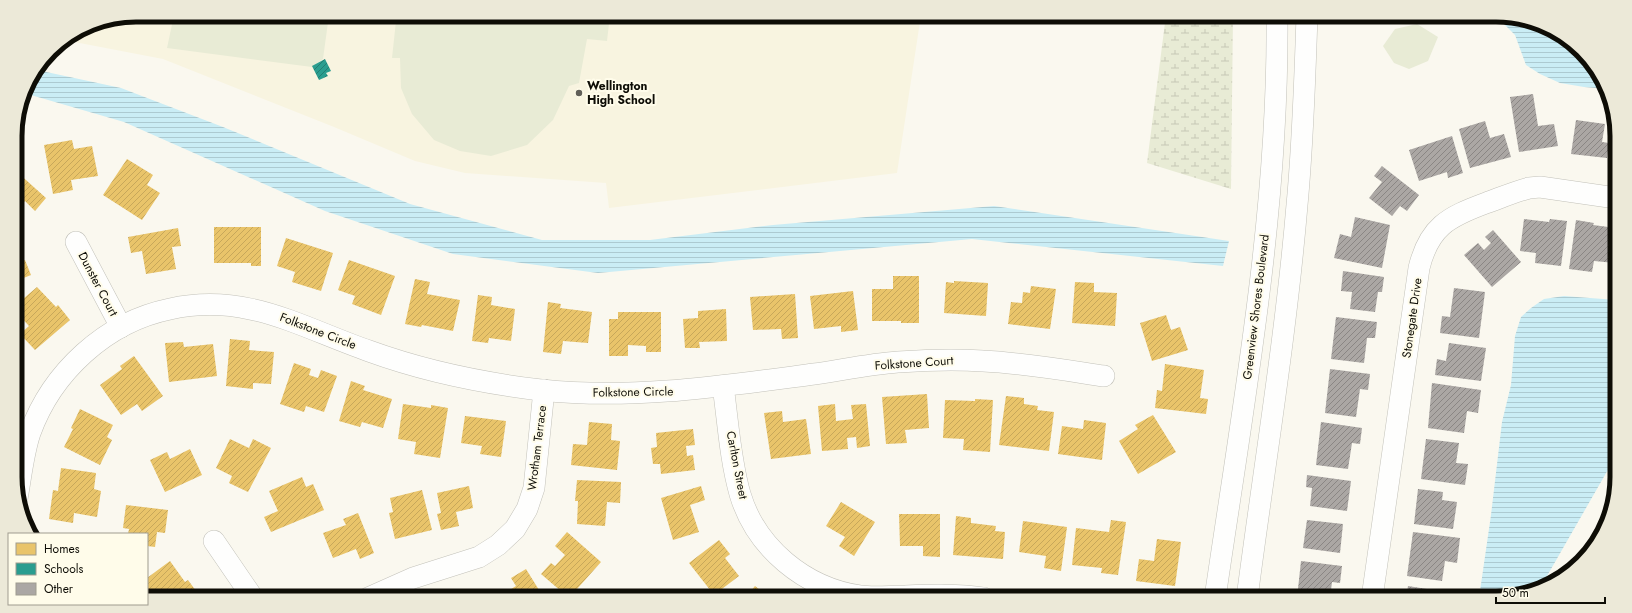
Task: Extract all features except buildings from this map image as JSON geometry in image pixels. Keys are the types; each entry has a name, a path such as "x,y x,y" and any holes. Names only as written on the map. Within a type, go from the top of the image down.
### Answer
{"street":[{"name":"Greenview Shores Boulevard","path":"1216,591 1259,298 1275,123 1277,22"},
{"path":"1247,591 1287,301 1298,205 1304,117 1307,22"},
{"name":"Stonegate Drive","path":"1373,591 1419,268 1422,256 1429,240 1440,226 1460,213 1529,188 1540,187 1610,197"},
{"name":"Dunster Court","path":"76,242 121,327"},
{"name":"Folkstone Circle","path":"22,466 30,434 40,411 53,389 69,368 87,350 107,335 144,316 169,309 207,304 245,307 270,313 369,352 418,367 467,378 544,390 595,393 645,393 723,386"},
{"name":"Folkstone Court","path":"723,386 894,362 937,360 981,360 1025,364 1104,376"},
{"name":"Carlton Street","path":"723,386 740,494 748,515 760,534 779,556 824,591"},
{"name":"Wrotham Terrace","path":"384,591 413,578 479,557 498,545 515,529 527,509 534,488 544,390"},
{"path":"214,541 248,591"}],"shaded area":[{"name":"Wellington High School","path":"128,22 920,22 897,173 609,208 606,183 465,173 415,161 163,59 73,42 79,37 106,26"}],"green space":[{"path":"173,22 328,22 323,59 312,67 167,48"},
{"path":"396,22 609,22 607,41 587,39 579,83 569,86 553,120 527,145 491,156 460,151 434,140 412,114 401,88 400,58 392,58"},
{"path":"1165,22 1233,22 1231,189 1147,163"},
{"path":"1417,24 1438,37 1428,61 1409,69 1394,63 1383,46 1395,29"}],"water":[{"path":"1502,22 1518,24 1533,28 1559,41 1582,61 1595,79 1599,88 1560,83 1540,74 1526,65 1515,35"},
{"path":"43,71 121,88 223,127 410,204 542,240 650,240 773,225 994,206 1229,241 1223,266 972,239 598,273 453,254 325,211 124,122 30,95 37,79"},
{"path":"1564,296 1610,300 1610,466 1545,580 1518,589 1504,591 1480,591 1502,422 1511,385 1515,336 1521,317 1544,299"}],"place":[{"name":"Wellington High School","path":"579,93"}]}
